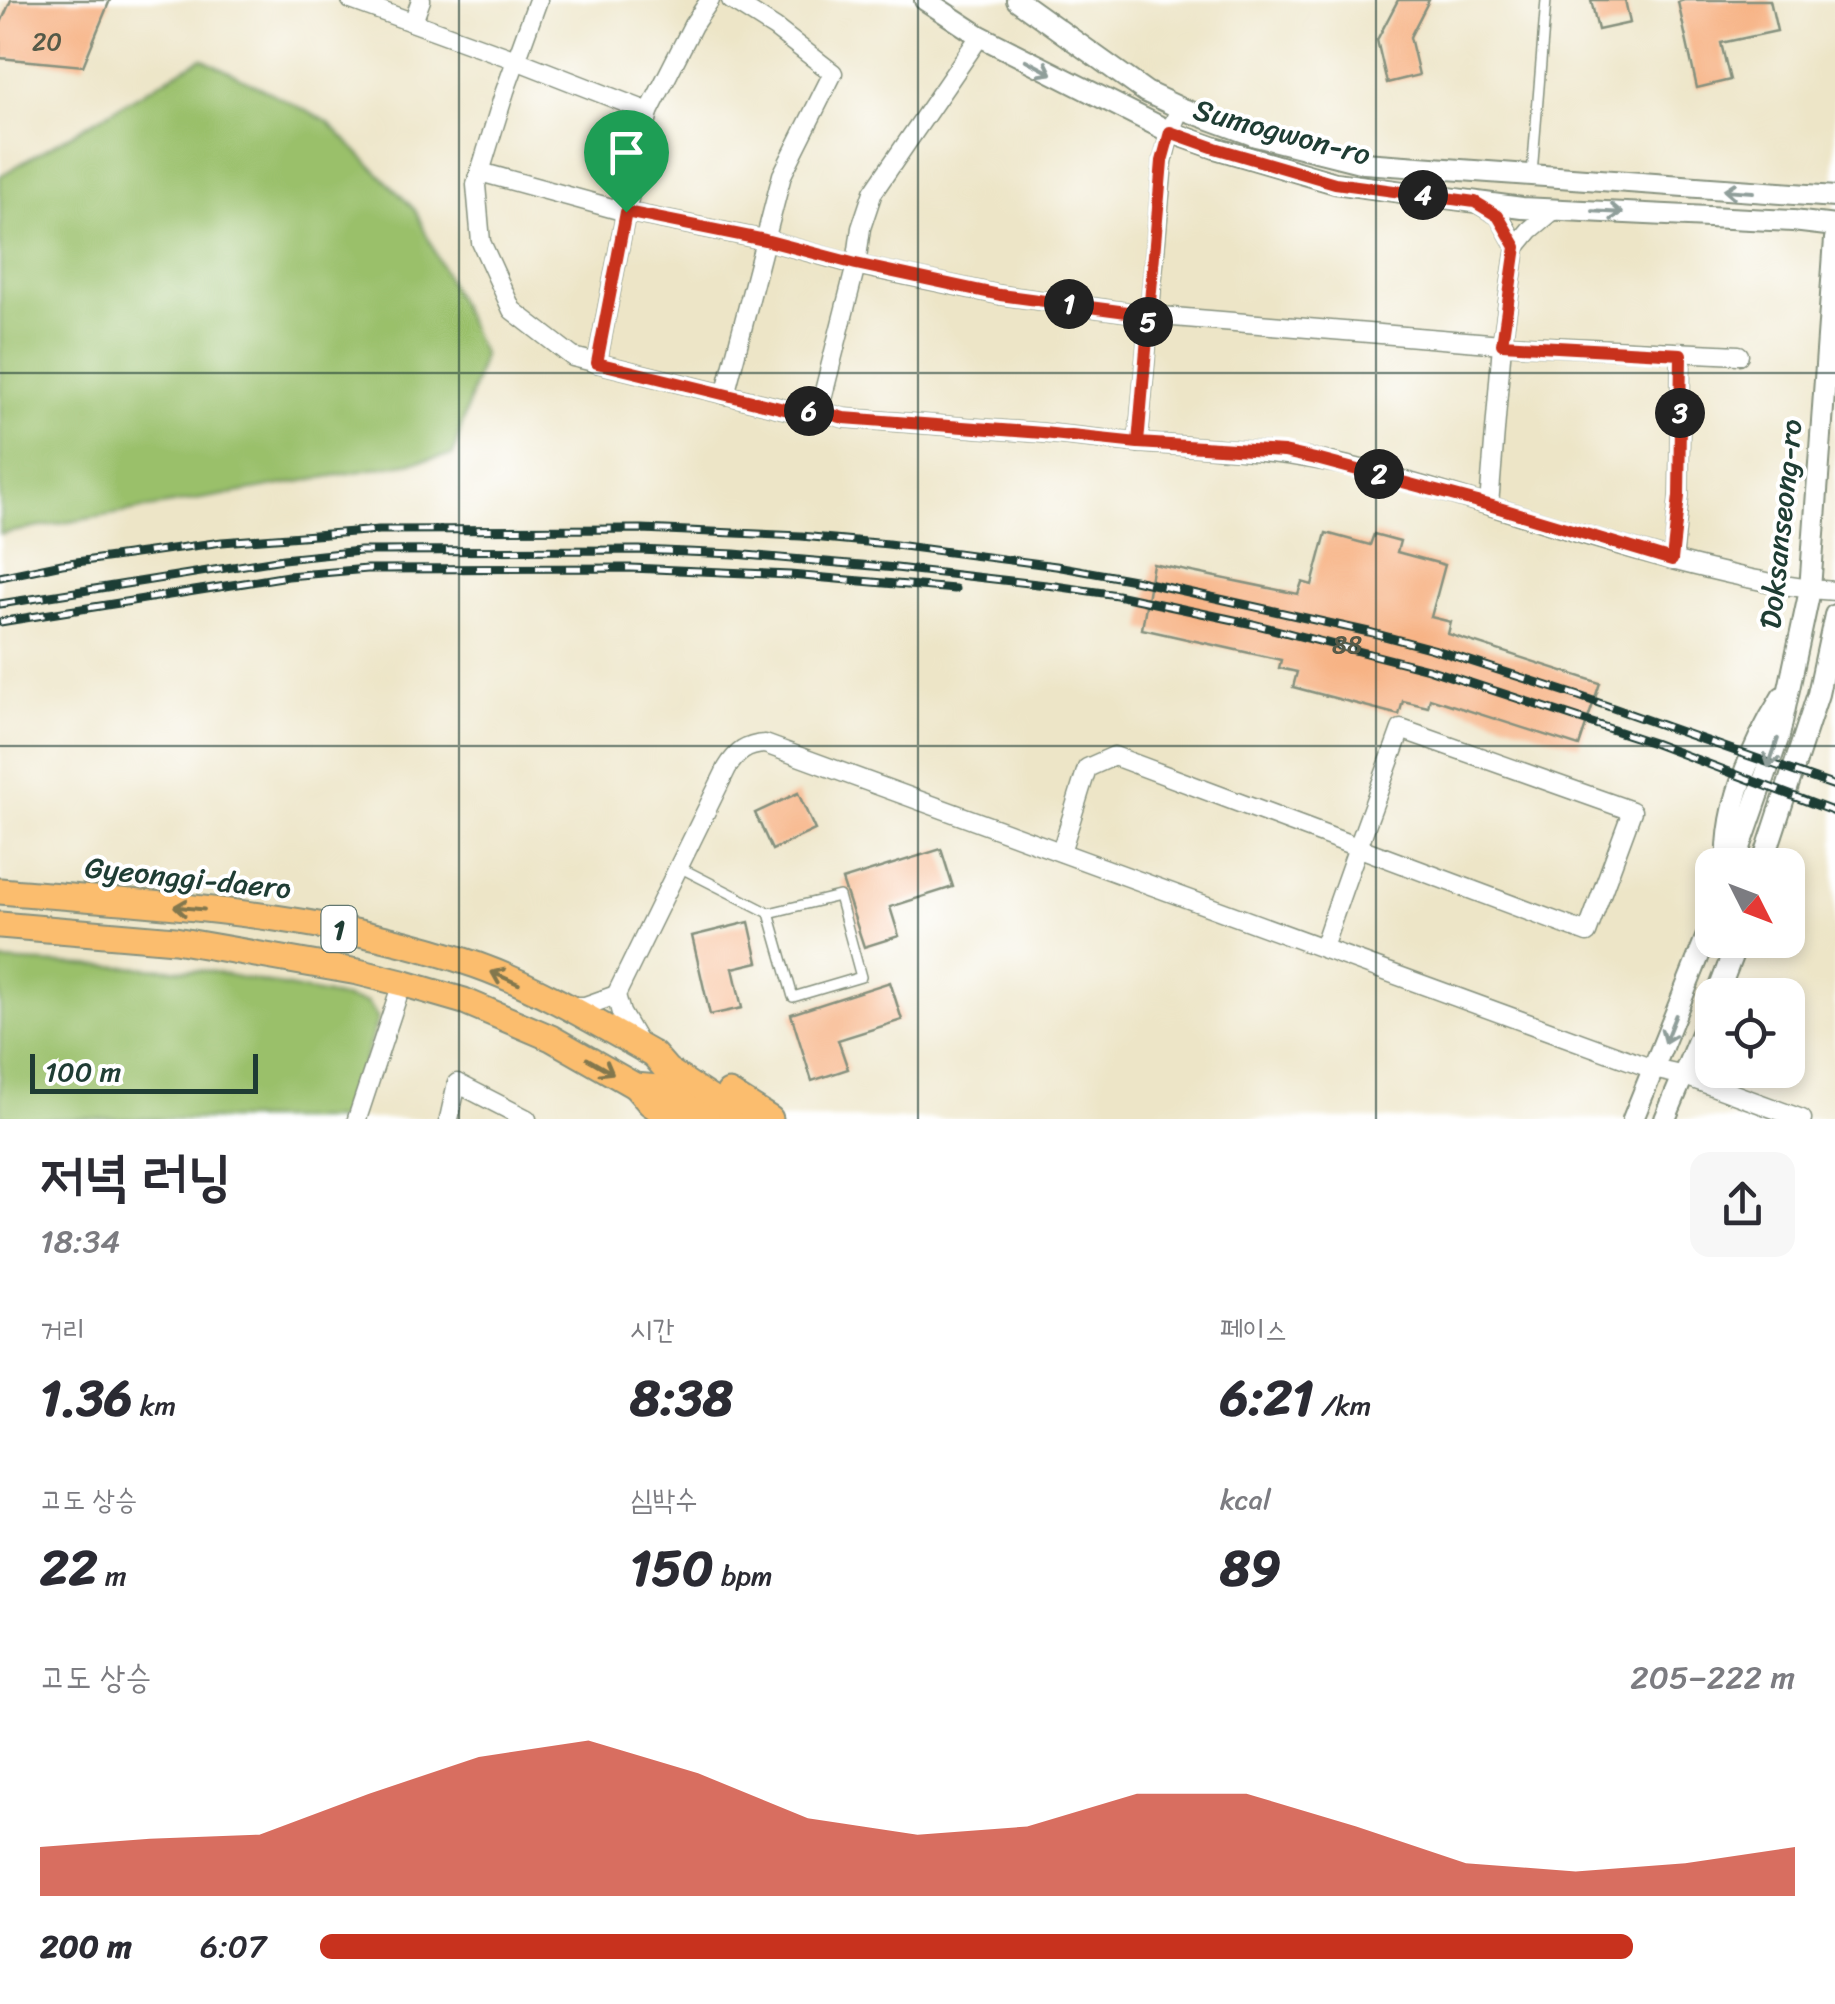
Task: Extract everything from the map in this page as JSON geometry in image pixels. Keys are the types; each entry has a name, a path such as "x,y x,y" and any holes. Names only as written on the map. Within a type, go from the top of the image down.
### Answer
{"main road":[{"name":"Gyeonggi-daero","path":"0,892 197,908 364,932 478,966 648,1051 667,1070 741,1119"},
{"name":"1","path":"0,925 176,940 402,983 464,1001 551,1038 634,1086 658,1088 707,1119"},
{"path":"648,1051 675,1059 770,1119"},
{"path":"634,1086 650,1104 674,1119"}],"street":[{"path":"351,0 649,112"},
{"path":"413,22 421,0"},
{"path":"538,0 476,185 481,242 512,310 573,357 725,396 844,418 1284,452 1359,468 1672,560 1760,581 1835,591"},
{"path":"597,363 649,112 710,0"},
{"path":"725,396 782,175 833,73 731,0"},
{"name":"Sumogwon-ro","path":"925,0 980,36 1170,132 1335,183 1554,210 1835,226"},
{"name":"Sumogwon-ro","path":"1017,0 1146,92 1256,136 1364,162 1835,198"},
{"path":"819,411 856,264 861,228 873,192 980,36"},
{"path":"1138,443 1162,161 1180,108"},
{"path":"480,172 626,212 1000,295 1149,315 1502,344 1739,355"},
{"path":"1475,202 1498,216 1516,247"},
{"path":"1489,505 1502,344 1516,247 1554,210"},
{"name":"Doksanseong-ro","path":"1737,848 1779,736 1810,590 1835,239"},
{"path":"1672,560 1679,496 1681,354"},
{"name":"Doksanseong-ro","path":"1768,848 1818,694 1835,615"},
{"path":"1061,852 1087,768 1114,756 1358,848 1587,933 1632,811 1401,729 1358,848 1323,948"},
{"path":"648,1051 621,1013 616,996 734,757 749,744 766,744 1654,1069 1685,1076 1802,1119"},
{"path":"1633,1119 1698,958"},
{"path":"357,1119 402,983"},
{"path":"562,1005 585,1006 616,996"},
{"path":"1664,1119 1695,1050"},
{"path":"449,1119 458,1083 527,1119"}],"lane":[{"path":"1532,176 1546,0"},
{"path":"678,868 769,913 839,896 860,977 794,997 769,913"}],"green space":[{"path":"202,58 328,122 415,210 483,355 453,455 0,534 0,176"},
{"path":"0,961 209,971 367,1003 378,1018 346,1119 5,1119 0,1113"}],"building":[{"path":"11,0 110,0 83,66 0,58 0,25"},
{"path":"1398,0 1429,0 1410,37 1419,75 1387,83 1377,40"},
{"path":"1591,0 1625,0 1630,23 1598,30"},
{"path":"1770,0 1777,31 1721,43 1730,80 1697,88 1678,2"},
{"path":"1326,533 1370,545 1374,534 1400,541 1397,552 1445,565 1431,617 1451,622 1448,634 1600,683 1579,746 1430,698 1428,707 1403,701 1399,715 1293,687 1297,672 1279,668 1281,660 1142,629 1153,564 1298,594 1302,582 1312,585"},
{"path":"798,793 815,830 772,850 755,813"},
{"path":"941,849 953,887 890,907 899,936 864,947 842,880"},
{"path":"749,922 758,962 733,968 742,1008 710,1015 692,936"},
{"path":"890,982 902,1020 838,1040 848,1069 812,1081 791,1014"}],"railway":[{"path":"0,577 62,564 222,542 379,530 642,529 888,544 1134,580 1369,632 1579,696 1835,786"},
{"path":"0,604 283,559 360,551 639,550 734,554 1055,586 1253,624 1428,669 1653,743 1835,812"},
{"path":"0,622 288,576 367,569 631,568 790,575 955,589"}],"route":[{"path":"626,212 597,363 788,410 1138,443 1162,161 1170,132 1335,183 1475,202 1498,216 1516,247 1502,344 1681,354 1679,496 1672,560 1359,468 1284,452 1138,443 1149,315 1000,295 626,212"}]}
